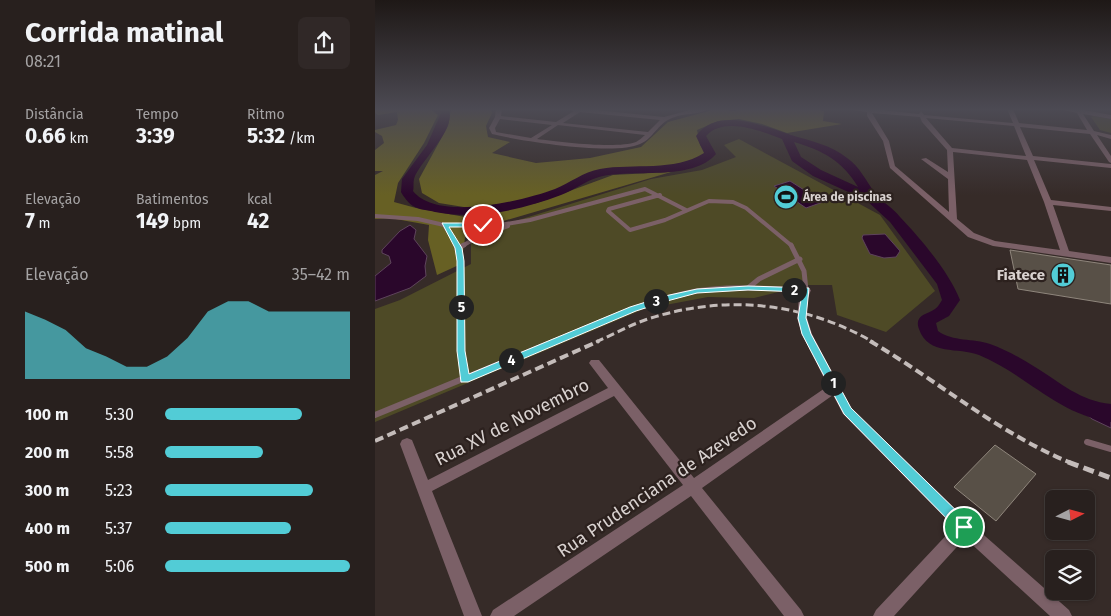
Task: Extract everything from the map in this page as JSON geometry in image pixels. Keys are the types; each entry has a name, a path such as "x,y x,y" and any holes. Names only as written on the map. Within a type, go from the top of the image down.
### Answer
{"street":[{"path":"525,138 587,146 627,146 639,143 646,138"},
{"path":"885,138 892,167 971,235 993,243 1111,260"},
{"path":"941,138 950,150 953,220"},
{"path":"1021,138 1048,202 1066,254"},
{"path":"1096,138 1111,161"},
{"path":"950,150 1111,166"},
{"path":"924,159 951,178"},
{"path":"1048,202 1111,209"},
{"path":"806,290 802,318 807,334 847,411 964,527 1063,616"},
{"path":"595,363 795,616"},
{"name":"Rua Prudenciana de Azevedo","path":"499,616 692,487 835,387"},
{"name":"Rua XV de Novembro","path":"425,488 615,390"},
{"path":"407,444 473,616"},
{"path":"882,616 964,527"}],"lane":[{"path":"458,248 487,233 645,189 686,210"},
{"path":"375,415 633,309 665,298 697,291 748,288 806,290 804,270 800,259 790,243 746,208 733,202 709,202 665,220 630,230 609,213 609,209 660,195"},
{"path":"375,216 418,219 444,225 500,225 530,220"},
{"path":"444,225 458,248 460,261 461,351 465,379"},
{"path":"748,288 759,279 800,259"},
{"path":"1087,442 1111,449"}],"shaded area":[{"path":"382,138 427,138 398,183 394,202 465,217 537,203 613,175 671,172 466,232 461,264 437,275 428,240 429,225 390,218 375,219 375,175 383,171 375,171 375,150 384,143"},
{"path":"442,138 491,138 510,142 492,153 536,163 590,158 641,147 651,138 699,138 700,145 705,152 700,160 665,166 609,168 584,176 556,190 516,202 470,208 439,203 422,193 419,179"},
{"path":"739,139 880,215 935,291 886,332 837,315 832,285 807,285 754,298 708,297 644,309 375,422 375,309 400,300 471,264 471,237 509,223 651,179 702,170 736,157 724,145"},
{"path":"790,181 823,202 806,208 774,186"},
{"path":"410,225 416,230 414,239 427,256 426,276 410,288 375,301 375,276 391,263 389,256 382,253 382,250 400,231"},
{"path":"885,234 900,251 896,257 884,258 870,254 862,238 863,235"},
{"path":"1067,397 1099,405 1111,405 1111,428 1092,419"}],"building":[{"name":"Fiatece","path":"1010,250 1111,265 1111,304 1018,289"},
{"path":"995,445 1036,474 996,521 954,487"}],"waterway":[{"path":"436,138 408,179 407,192 420,205 463,211 495,209 527,202 558,192 599,173 688,165 710,154 702,138"},
{"path":"786,138 796,159 817,173 871,197 895,219 945,283 951,300 943,312 927,320 931,335 937,340 944,342 984,349 1007,359 1073,402 1088,409 1111,413"},
{"path":"789,138 820,147 836,155 853,169 870,195"}],"railway":[{"path":"596,342 639,322 674,312 732,305 790,310 846,328 873,342"},
{"path":"375,441 599,341"},
{"path":"870,341 993,422 1044,451 1071,463"},
{"path":"1068,462 1111,478"}],"place":[{"name":"Área de piscinas","path":"786,197"},
{"name":"Fiatece","path":"1063,275"}],"route":[{"path":"483,225 444,225 458,248 460,261 461,351 465,379 633,309 665,298 697,291 748,288 806,290 802,318 807,334 847,411 964,527"}]}
